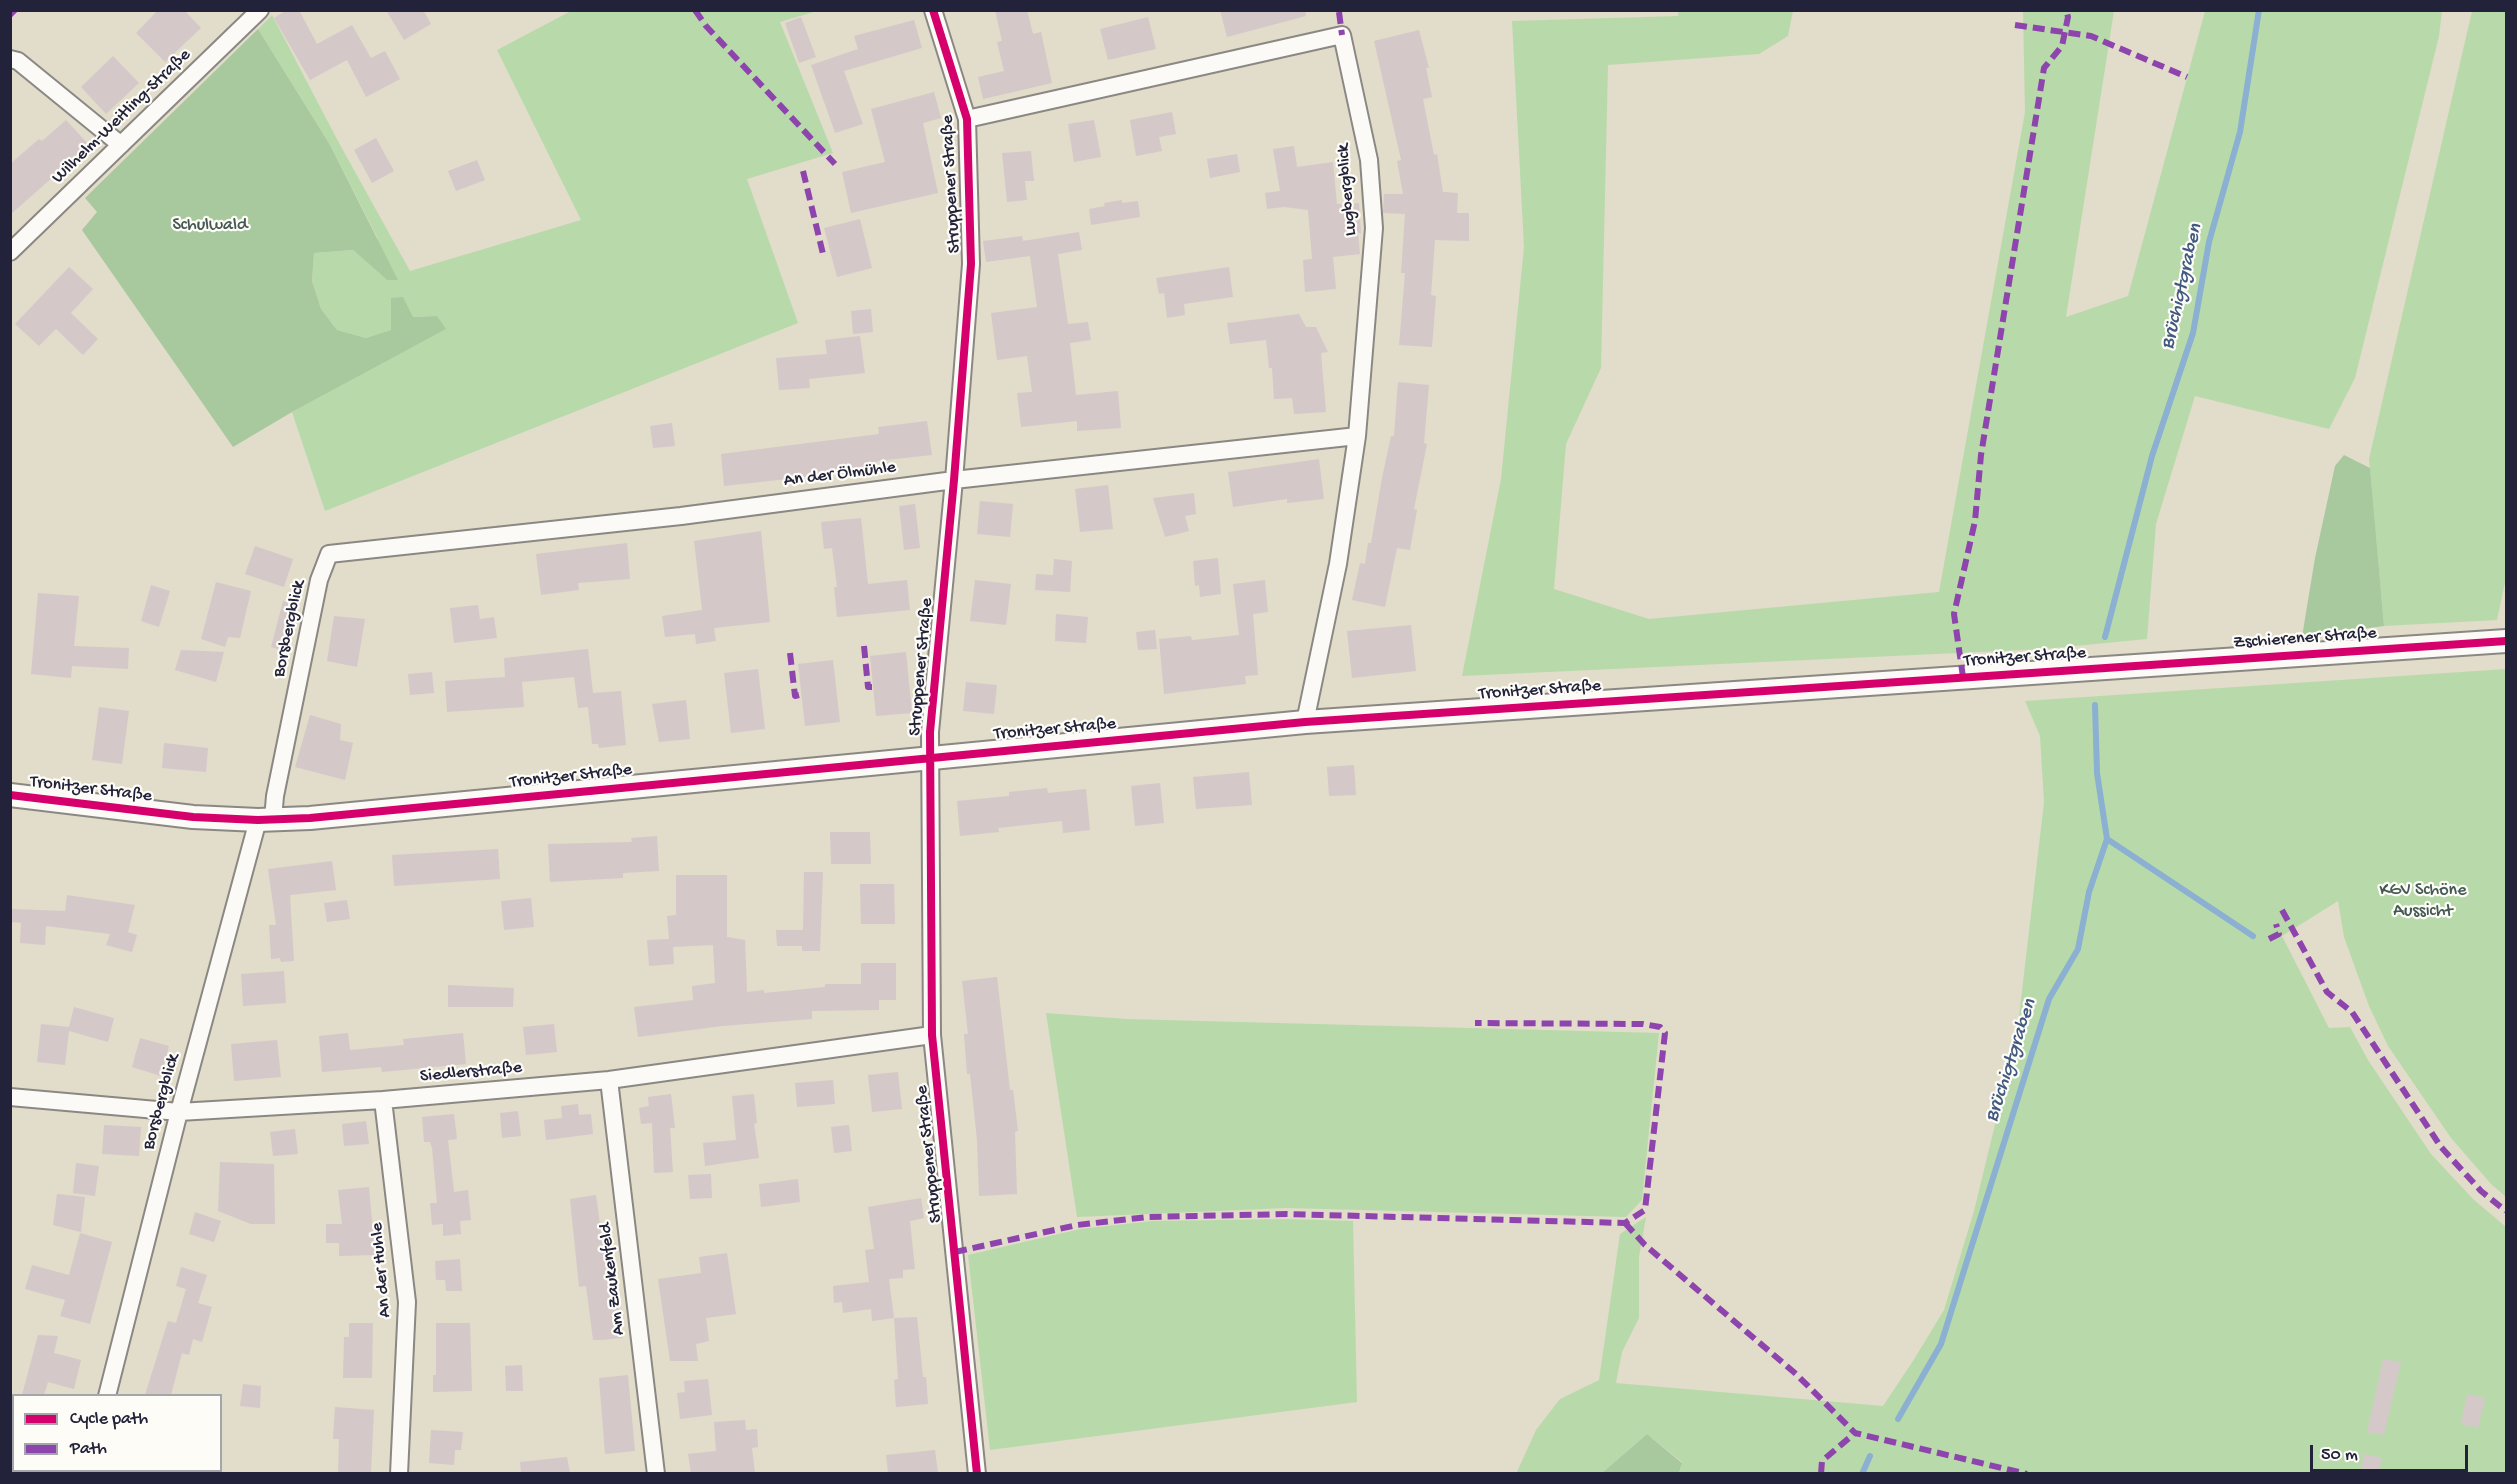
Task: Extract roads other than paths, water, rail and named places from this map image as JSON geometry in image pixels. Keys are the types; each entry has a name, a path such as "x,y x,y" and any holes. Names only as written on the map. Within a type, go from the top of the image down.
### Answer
{"street":[{"name":"Wilhelm-Weitling-Straße","path":"10,252 260,10"},
{"name":"Struppener Straße","path":"933,10 967,119 971,264 954,480 930,732 933,1035 977,1473"},
{"name":"Lugbergblick","path":"967,119 1342,35 1369,160 1374,228 1357,436 1338,564 1305,722"},
{"path":"10,59 18,61 121,145"},
{"name":"An der Ölmühle","path":"329,554 681,516 954,480 1357,436"},
{"name":"Borsbergblick","path":"107,1394 179,1112 275,796 319,580 329,554"},
{"name":"Zschierener Straße","path":"2105,667 2506,641"},
{"name":"Tronitzer Straße","path":"10,795 193,817 266,820 1305,722 2105,667"},
{"name":"Siedlerstraße","path":"10,1097 179,1112 383,1100 609,1080 933,1035"},
{"name":"Am Zaukenfeld","path":"609,1080 656,1473"},
{"name":"An der Huhle","path":"383,1100 407,1302 399,1473"}],"waterway":[{"name":"Brüchigtgraben","path":"2105,637 2152,456 2193,333 2209,242 2240,132 2259,10"},
{"name":"Brüchigtgraben","path":"1898,1419 1941,1344 2049,999 2078,949 2089,892 2107,839 2097,773 2095,705"},
{"path":"2107,839 2253,936"},
{"name":"Brüchigtgraben","path":"1862,1474 1870,1456"}],"park label":[{"name":"Schulwald","path":"210,226"},
{"name":"KGV Schöne Aussicht","path":"2423,901"}]}
